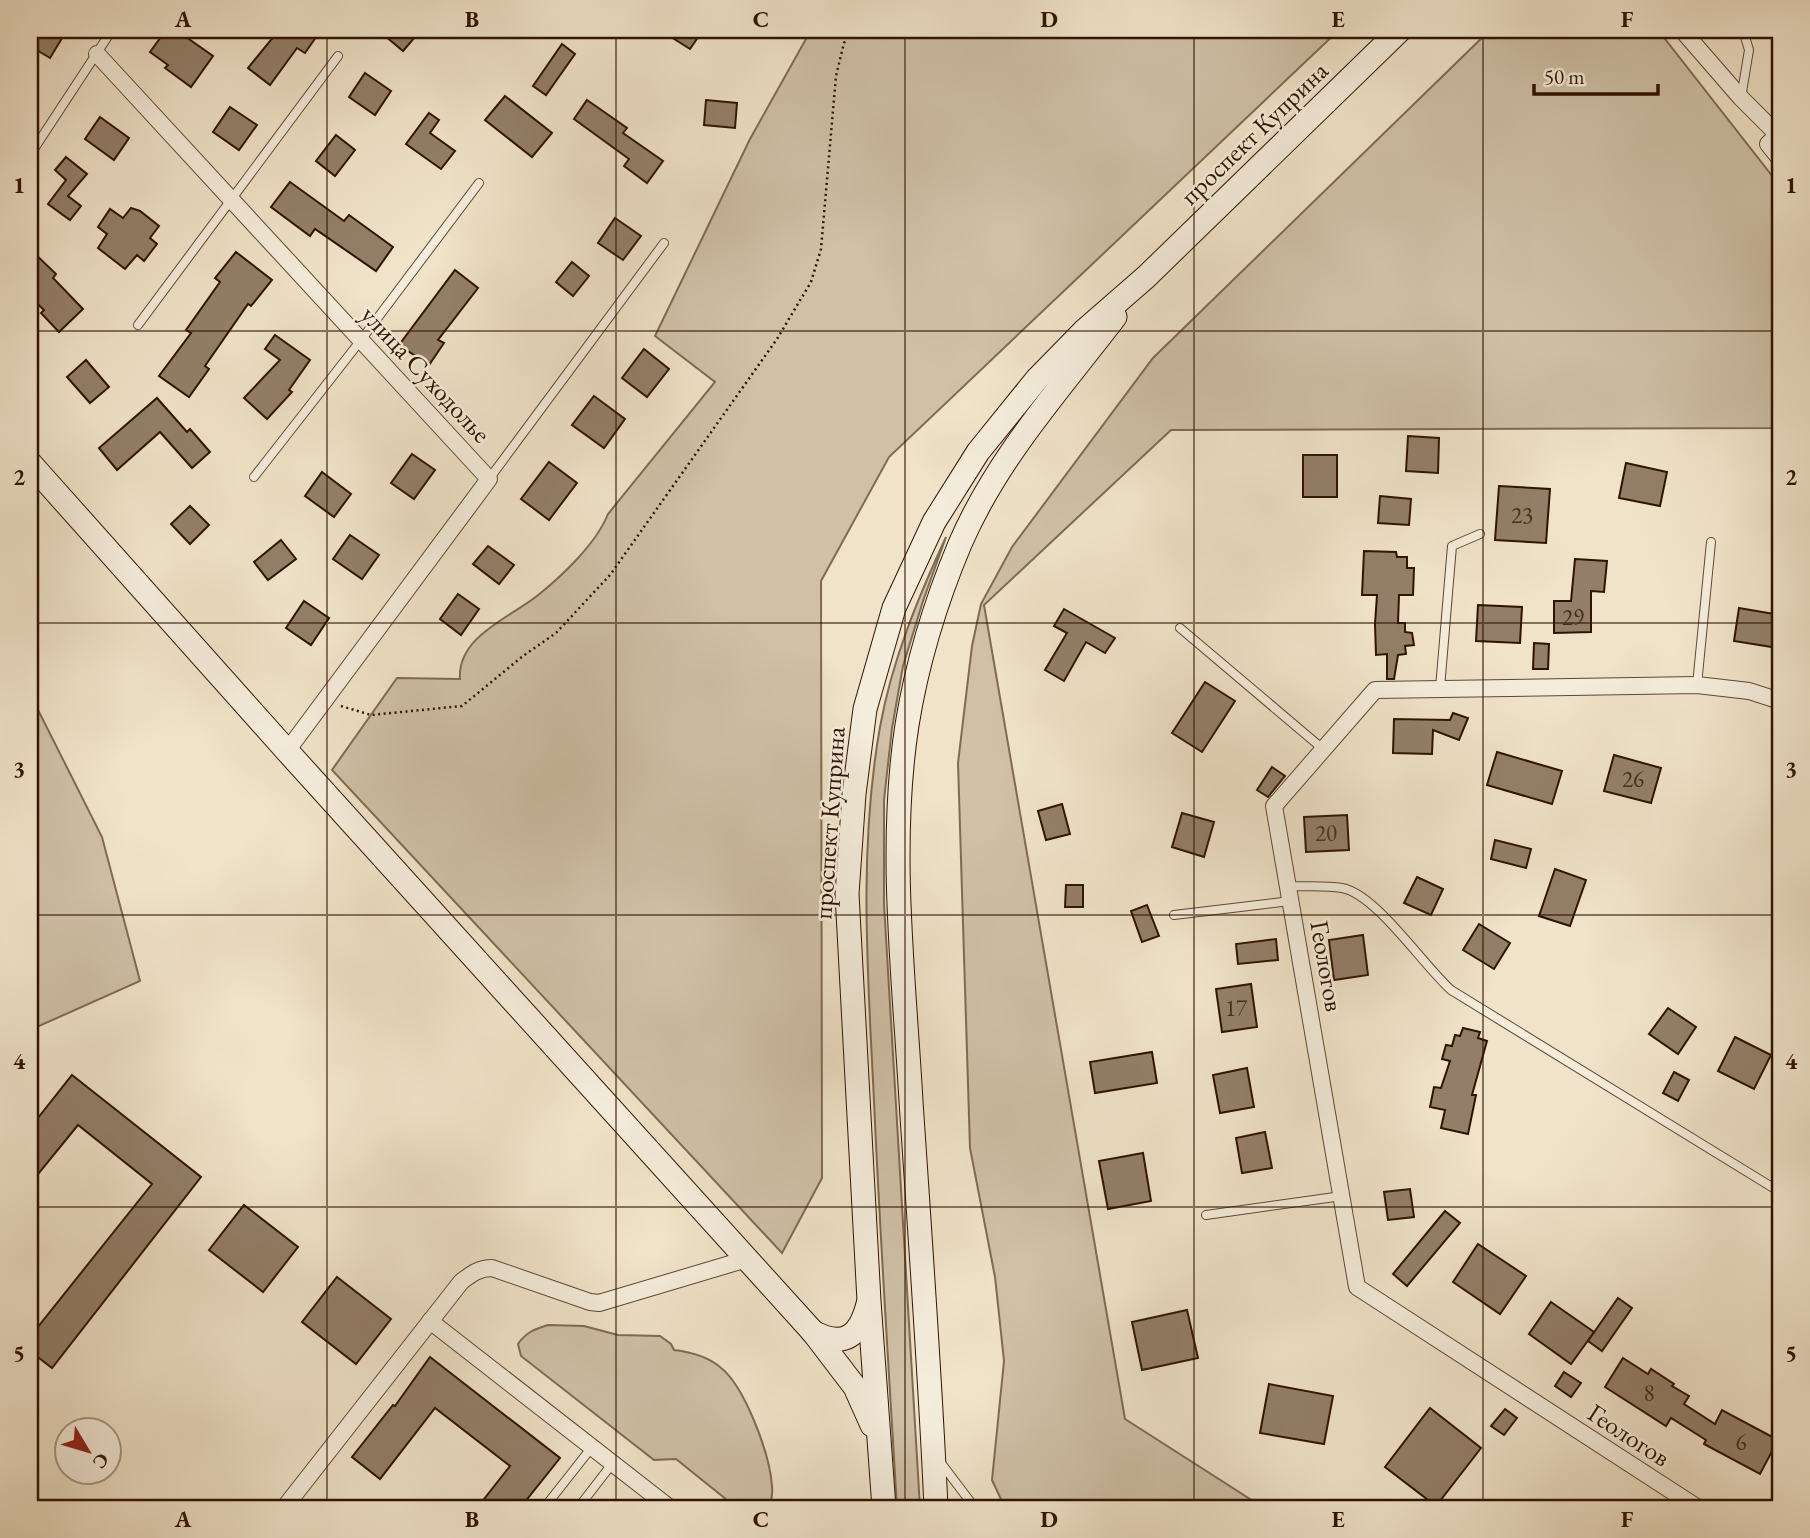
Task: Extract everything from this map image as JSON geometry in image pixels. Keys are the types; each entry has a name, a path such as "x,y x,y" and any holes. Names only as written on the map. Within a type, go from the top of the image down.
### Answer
{"main road":[{"name":"проспект Куприна","path":"884,1508 869,1301 847,894 853,794 865,709 894,608 934,522 978,452 1037,379 1400,30"},
{"name":"проспект Куприна","path":"936,1508 900,913 900,810 907,724 930,626 961,542 995,479 1049,398 1146,276"},
{"path":"30,463 813,1332 855,1387 870,1416 881,1456"},
{"path":"813,1332 827,1338 846,1339 856,1331 864,1318 869,1301"}],"street":[{"path":"1682,30 1741,98 1779,136 1768,144 1780,159"},
{"name":"улица Суходолье","path":"97,54 489,479 287,751"},
{"name":"Геологов","path":"1698,1508 1357,1287 1274,806 1375,690 1697,685 1749,691 1780,701"},
{"path":"284,1508 461,1282 484,1268 492,1268 599,1303 747,1259"},
{"path":"430,1321 670,1508"}],"lane":[{"path":"30,155 112,30"},
{"path":"1741,98 1749,50 1743,30"},
{"path":"138,325 338,55"},
{"path":"254,477 478,183"},
{"path":"489,479 664,243"},
{"path":"1440,688 1452,547 1480,534"},
{"path":"1697,685 1711,542"},
{"path":"1180,628 1324,749"},
{"path":"1174,915 1289,893 1344,888 1375,906 1451,990 1780,1192"},
{"path":"1206,1215 1342,1196"},
{"path":"544,1508 592,1447"},
{"path":"933,1454 975,1508"},
{"path":"578,1508 612,1464"}],"path":[{"path":"325,701 371,715 462,706 556,633 610,575 777,339 811,282 821,249 836,76 844,43 853,30"}],"shaded area":[{"path":"811,30 1339,30 889,457 821,581 822,1178 782,1253 332,770 397,678 460,679 461,664 476,640 537,596 577,559 595,537 608,514 715,382 655,336 750,139"},
{"path":"1490,30 1658,30 1780,186 1780,428 1171,430 984,605 1125,1419 1264,1508 1005,1508 992,1480 1004,1361 995,1277 970,1148 958,763 972,646 981,604 1012,547 1153,358"},
{"path":"946,537 903,666 892,728 884,800 884,904 920,1508 897,1508 869,1007 866,914 869,820 880,727 891,678 916,606"},
{"path":"30,694 102,837 140,981 30,1030"},
{"path":"548,1325 584,1326 618,1335 660,1336 671,1344 674,1350 698,1355 720,1367 738,1389 755,1422 770,1473 770,1508 737,1508 676,1459 654,1460 521,1356 518,1344 521,1340 531,1332"}],"building":[{"path":"34,30 67,30 50,58 30,46 30,36"},
{"path":"166,30 176,30 213,56 191,87 165,68 168,65 150,52"},
{"path":"279,30 321,30 305,53 297,48 270,85 248,68"},
{"path":"378,30 421,30 403,51"},
{"path":"660,30 703,30 690,49"},
{"path":"562,44 575,54 546,95 533,86"},
{"path":"365,73 391,91 375,115 349,97"},
{"path":"505,96 552,133 532,157 485,120"},
{"path":"587,100 627,128 623,133 663,161 647,183 624,166 629,159 574,119"},
{"path":"706,100 737,103 735,128 704,125"},
{"path":"230,107 257,125 239,150 213,132"},
{"path":"429,113 439,120 430,133 455,151 441,169 406,144"},
{"path":"100,117 129,138 114,160 85,139"},
{"path":"336,135 355,150 335,176 316,161"},
{"path":"66,157 87,174 68,196 81,206 70,220 48,204 66,180 55,170"},
{"path":"290,182 344,221 349,215 393,247 376,271 315,229 310,236 271,207"},
{"path":"131,208 140,211 159,226 150,238 157,244 144,261 137,255 125,269 98,248 107,234 98,227 110,209 123,218"},
{"path":"615,218 641,236 623,260 598,243"},
{"path":"30,249 56,274 53,278 83,309 59,332 41,313 44,310 30,297"},
{"path":"236,252 272,280 251,306 248,304 205,366 209,369 189,397 159,376 191,333 186,330 220,282 215,278"},
{"path":"572,262 589,276 573,296 556,282"},
{"path":"455,270 478,288 438,340 444,343 429,365 399,345"},
{"path":"275,335 310,360 289,390 292,392 267,419 244,398 280,360 265,349"},
{"path":"644,349 669,369 647,397 622,378"},
{"path":"86,360 109,387 90,403 67,377"},
{"path":"594,396 625,419 604,448 572,425"},
{"path":"157,398 187,432 190,429 210,452 192,468 160,432 117,470 99,448"},
{"path":"1408,436 1439,438 1438,473 1406,471"},
{"path":"412,454 435,470 414,499 391,483"},
{"path":"1303,455 1337,455 1337,497 1303,497"},
{"path":"549,462 577,483 549,520 521,499"},
{"path":"1626,463 1667,472 1660,506 1619,498"},
{"path":"322,472 351,494 334,517 305,496"},
{"path":"1499,486 1550,489 1546,543 1495,540"},
{"path":"1380,496 1411,499 1409,525 1378,523"},
{"path":"190,506 209,525 190,544 171,524"},
{"path":"350,535 379,555 362,579 333,559"},
{"path":"281,540 296,559 268,580 254,562"},
{"path":"488,546 514,565 499,584 473,564"},
{"path":"1364,551 1396,552 1397,557 1407,557 1407,568 1414,568 1413,595 1399,595 1398,623 1405,623 1405,632 1412,633 1414,645 1405,646 1406,654 1398,655 1394,679 1387,679 1387,654 1376,655 1377,595 1362,595"},
{"path":"1575,559 1607,561 1604,592 1591,591 1591,632 1554,633 1554,601 1571,601"},
{"path":"458,594 479,609 461,635 440,619"},
{"path":"304,601 329,618 311,645 286,628"},
{"path":"1478,605 1522,607 1520,643 1476,641"},
{"path":"1739,608 1780,615 1778,648 1734,641"},
{"path":"1064,609 1115,638 1105,653 1086,642 1064,681 1045,670 1067,633 1054,626"},
{"path":"1534,643 1549,644 1548,669 1533,669"},
{"path":"1205,682 1235,701 1202,752 1172,733"},
{"path":"1453,713 1468,718 1459,740 1433,730 1432,754 1393,753 1394,719 1450,720"},
{"path":"1497,752 1562,771 1552,804 1487,785"},
{"path":"1614,755 1661,768 1651,803 1604,791"},
{"path":"1272,767 1285,776 1268,797 1257,790"},
{"path":"1062,804 1070,834 1046,840 1038,811"},
{"path":"1182,813 1214,822 1204,857 1172,847"},
{"path":"1347,815 1349,850 1306,852 1304,817"},
{"path":"1495,840 1531,849 1526,868 1491,859"},
{"path":"1555,869 1586,880 1570,926 1539,916"},
{"path":"1417,877 1443,889 1431,915 1404,903"},
{"path":"1066,885 1083,885 1083,907 1065,907"},
{"path":"1147,905 1159,936 1142,942 1131,911"},
{"path":"1479,924 1510,943 1494,969 1463,950"},
{"path":"1363,935 1368,975 1334,980 1329,940"},
{"path":"1276,939 1278,960 1238,964 1236,944"},
{"path":"1251,984 1257,1027 1222,1032 1216,989"},
{"path":"1668,1008 1696,1027 1678,1054 1649,1034"},
{"path":"1463,1028 1480,1032 1478,1038 1487,1041 1472,1095 1476,1095 1468,1134 1441,1128 1445,1110 1430,1107 1434,1087 1441,1088 1450,1061 1442,1059 1446,1045 1452,1046 1455,1035 1460,1036"},
{"path":"1735,1037 1771,1055 1754,1089 1718,1071"},
{"path":"1152,1052 1157,1083 1095,1093 1090,1062"},
{"path":"1247,1068 1254,1107 1220,1113 1213,1075"},
{"path":"1674,1072 1689,1080 1678,1101 1663,1093"},
{"path":"72,1075 201,1177 52,1368 30,1351 30,1322 37,1328 152,1184 78,1125 30,1184 30,1128"},
{"path":"1265,1132 1272,1168 1242,1173 1236,1138"},
{"path":"1143,1153 1151,1201 1108,1209 1099,1161"},
{"path":"1410,1189 1414,1217 1388,1220 1384,1192"},
{"path":"244,1205 298,1247 263,1292 209,1250"},
{"path":"1445,1211 1460,1223 1407,1286 1393,1274"},
{"path":"1478,1244 1526,1276 1500,1314 1453,1282"},
{"path":"337,1277 391,1319 356,1364 302,1322"},
{"path":"1618,1298 1632,1308 1602,1351 1588,1341"},
{"path":"1551,1302 1594,1332 1571,1364 1529,1334"},
{"path":"1187,1310 1198,1358 1142,1370 1132,1322"},
{"path":"430,1357 560,1458 520,1508 477,1508 510,1466 435,1408 380,1479 352,1457 393,1405 395,1406"},
{"path":"1623,1358 1648,1374 1651,1369 1674,1384 1672,1386 1689,1396 1684,1404 1715,1424 1722,1410 1778,1440 1760,1474 1704,1444 1706,1440 1671,1418 1666,1426 1605,1387"},
{"path":"1564,1372 1581,1383 1571,1397 1555,1386"},
{"path":"1269,1384 1333,1396 1324,1444 1260,1433"},
{"path":"1430,1408 1481,1448 1436,1506 1385,1467"},
{"path":"1505,1409 1517,1418 1504,1435 1491,1426"}]}
